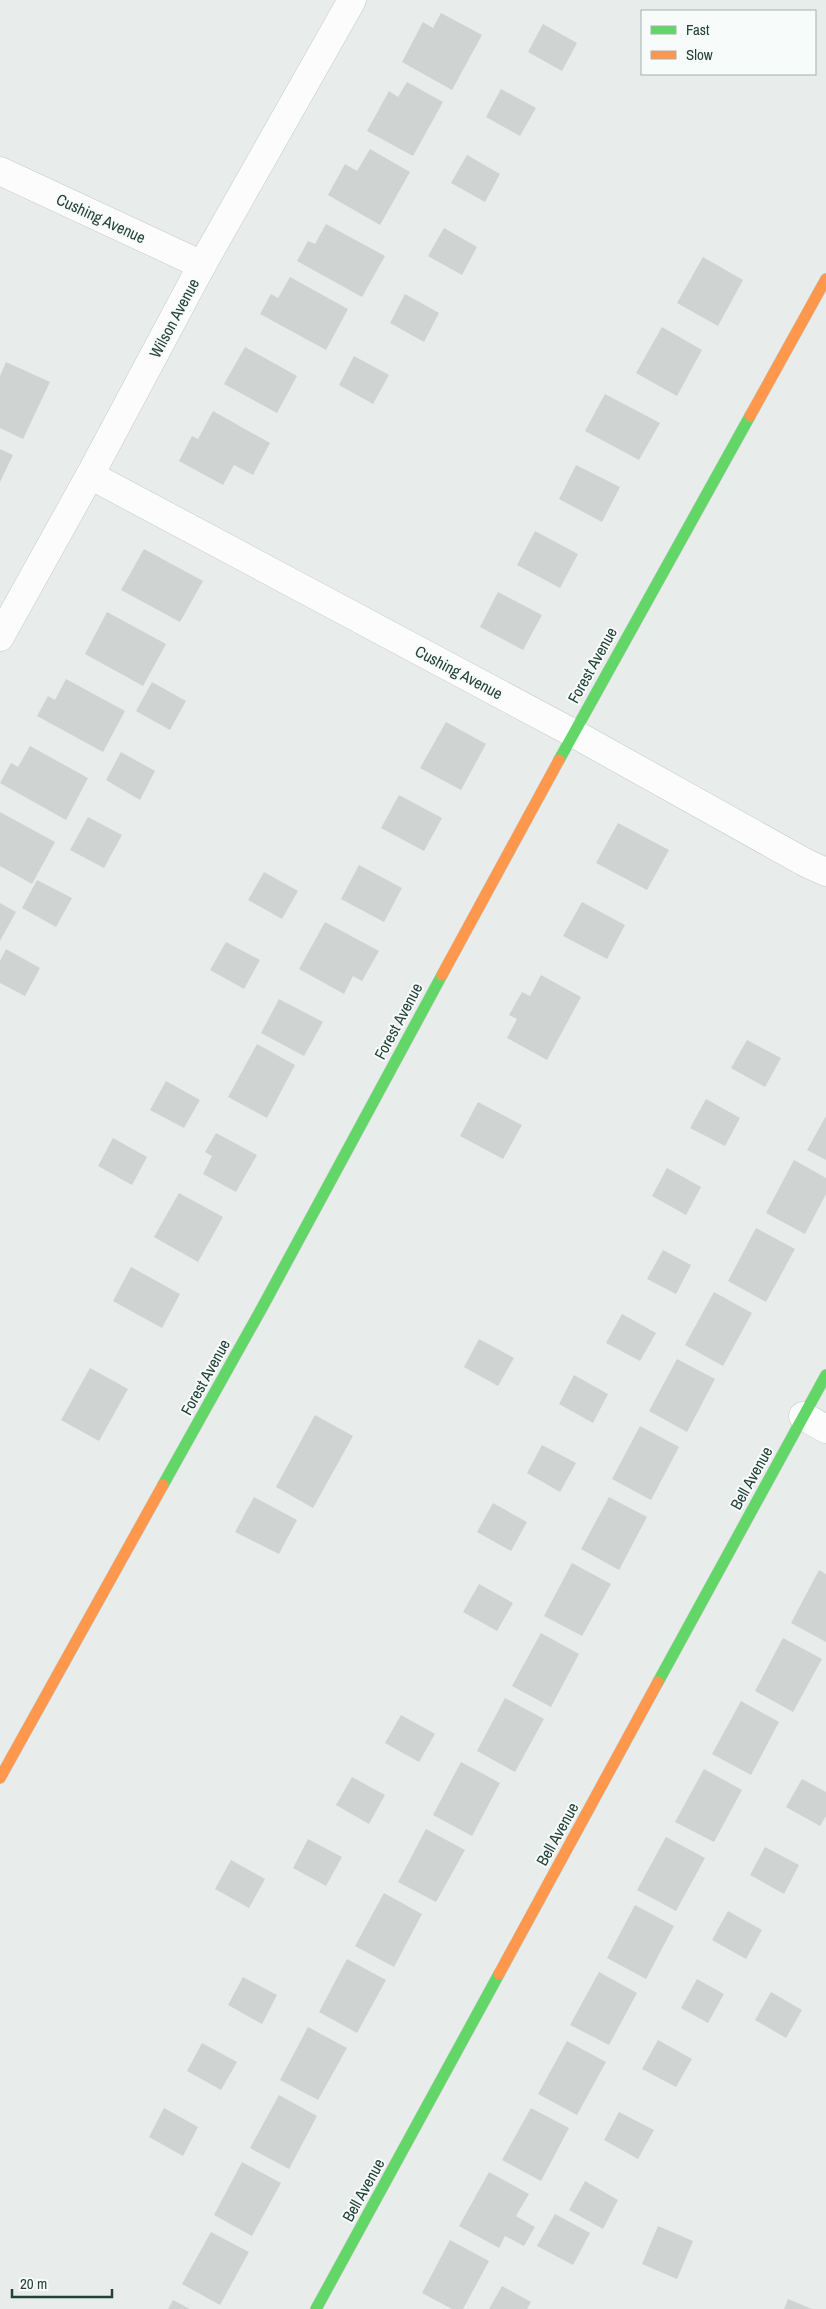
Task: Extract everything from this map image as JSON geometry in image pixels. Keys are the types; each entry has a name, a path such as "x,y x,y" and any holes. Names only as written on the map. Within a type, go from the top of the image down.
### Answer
{"street":[{"name":"Wilson Avenue","path":"0,637 90,475 202,265 352,0"},
{"name":"Cushing Avenue","path":"0,171 202,265"},
{"name":"Forest Avenue","path":"0,1778 263,1306 572,733 826,280"},
{"name":"Cushing Avenue","path":"90,475 572,733 797,858 826,872"},
{"name":"Bell Avenue","path":"316,2309 815,1422 826,1375"}],"building":[{"path":"441,13 482,35 452,90 402,62 423,22 433,28"},
{"path":"543,24 577,43 562,71 528,52"},
{"path":"407,82 443,102 413,156 367,131 389,91 398,97"},
{"path":"501,89 536,108 520,136 486,117"},
{"path":"370,149 410,172 380,225 328,195 345,164 357,171"},
{"path":"467,155 500,174 485,202 451,183"},
{"path":"326,224 385,256 362,297 297,261 308,241 315,244"},
{"path":"444,228 477,247 462,275 428,256"},
{"path":"703,257 743,280 718,326 677,303"},
{"path":"290,277 348,309 326,350 260,314 271,294 278,298"},
{"path":"405,294 439,313 424,342 390,323"},
{"path":"662,327 702,350 677,396 636,373"},
{"path":"245,347 297,376 277,413 224,384"},
{"path":"354,356 389,375 373,404 339,385"},
{"path":"6,362 50,382 23,439 0,428 0,376"},
{"path":"605,394 660,423 639,460 585,431"},
{"path":"213,411 270,443 253,475 234,465 223,485 179,461 192,436 198,439"},
{"path":"0,449 13,455 0,482"},
{"path":"576,465 620,487 602,522 559,499"},
{"path":"535,531 578,554 560,588 517,565"},
{"path":"144,549 203,581 180,622 121,590"},
{"path":"498,592 542,615 523,650 480,627"},
{"path":"107,612 166,644 143,686 85,654"},
{"path":"66,679 125,711 103,752 37,716 48,696 55,700"},
{"path":"152,682 186,701 170,730 136,711"},
{"path":"446,722 486,744 461,790 420,768"},
{"path":"30,746 88,778 66,820 0,783 11,763 18,767"},
{"path":"121,752 155,771 140,800 106,780"},
{"path":"399,795 442,818 424,851 381,828"},
{"path":"0,812 55,842 32,884 0,866"},
{"path":"88,817 122,835 104,868 70,850"},
{"path":"618,823 669,850 647,890 596,863"},
{"path":"359,865 402,888 384,922 341,899"},
{"path":"264,872 298,891 282,919 248,900"},
{"path":"37,880 72,898 56,927 22,908"},
{"path":"582,902 625,925 607,959 563,936"},
{"path":"0,903 16,912 0,941"},
{"path":"325,922 379,951 362,981 353,976 344,994 299,969"},
{"path":"226,942 260,960 244,989 210,970"},
{"path":"6,949 40,968 25,996 0,983 0,961"},
{"path":"541,975 581,997 547,1060 507,1038 517,1019 509,1015 522,992 530,996"},
{"path":"279,999 323,1022 304,1056 261,1033"},
{"path":"747,1040 781,1058 765,1087 731,1068"},
{"path":"257,1044 295,1065 267,1118 228,1097"},
{"path":"166,1081 200,1100 184,1128 150,1110"},
{"path":"706,1099 740,1118 725,1146 690,1128"},
{"path":"478,1102 522,1125 503,1159 460,1136"},
{"path":"826,1116 826,1160 807,1150"},
{"path":"216,1133 257,1155 236,1192 203,1174 212,1156 205,1152"},
{"path":"113,1138 147,1157 132,1185 98,1166"},
{"path":"794,1160 826,1178 826,1194 805,1234 766,1213"},
{"path":"667,1168 701,1187 686,1215 652,1196"},
{"path":"179,1193 223,1217 198,1262 154,1237"},
{"path":"756,1228 795,1249 766,1302 728,1281"},
{"path":"663,1250 691,1265 676,1294 647,1279"},
{"path":"131,1267 180,1294 162,1328 113,1301"},
{"path":"714,1292 752,1313 723,1366 685,1345"},
{"path":"622,1314 656,1333 640,1361 606,1343"},
{"path":"479,1339 514,1358 498,1386 464,1367"},
{"path":"677,1359 715,1379 687,1432 649,1411"},
{"path":"90,1368 128,1389 99,1441 61,1420"},
{"path":"574,1375 608,1394 593,1423 559,1404"},
{"path":"315,1415 353,1436 313,1508 276,1487"},
{"path":"640,1426 679,1447 651,1500 612,1479"},
{"path":"542,1445 576,1463 560,1492 527,1473"},
{"path":"254,1497 297,1520 279,1554 235,1532"},
{"path":"609,1497 647,1517 619,1570 581,1549"},
{"path":"493,1503 527,1522 511,1551 477,1532"},
{"path":"572,1563 611,1584 582,1636 544,1616"},
{"path":"819,1570 826,1574 826,1642 791,1623"},
{"path":"479,1584 513,1603 497,1631 463,1612"},
{"path":"541,1633 579,1654 551,1707 512,1686"},
{"path":"783,1638 822,1659 793,1712 755,1691"},
{"path":"505,1698 544,1719 515,1772 477,1751"},
{"path":"741,1701 779,1722 751,1775 712,1754"},
{"path":"401,1715 435,1734 419,1762 385,1743"},
{"path":"461,1762 500,1783 472,1836 433,1815"},
{"path":"704,1769 742,1790 714,1842 675,1822"},
{"path":"352,1777 385,1795 369,1824 336,1805"},
{"path":"802,1779 826,1792 826,1816 820,1826 786,1807"},
{"path":"426,1829 465,1850 436,1902 398,1882"},
{"path":"666,1837 705,1858 676,1911 637,1890"},
{"path":"308,1839 342,1857 326,1886 293,1868"},
{"path":"765,1847 799,1865 784,1894 750,1875"},
{"path":"231,1860 265,1879 249,1908 215,1889"},
{"path":"384,1893 422,1914 394,1967 355,1946"},
{"path":"635,1905 674,1926 646,1979 607,1958"},
{"path":"728,1911 762,1930 746,1959 712,1940"},
{"path":"347,1959 386,1980 357,2033 319,2012"},
{"path":"599,1972 637,1993 609,2045 570,2025"},
{"path":"243,1977 277,1995 262,2024 228,2005"},
{"path":"697,1979 724,1994 708,2023 681,2008"},
{"path":"771,1992 802,2010 786,2038 755,2020"},
{"path":"308,2027 347,2048 318,2100 280,2080"},
{"path":"658,2040 692,2059 676,2087 642,2069"},
{"path":"567,2041 606,2062 577,2115 538,2094"},
{"path":"202,2043 237,2062 221,2090 187,2071"},
{"path":"279,2095 317,2116 289,2169 250,2148"},
{"path":"164,2108 198,2127 183,2156 149,2137"},
{"path":"531,2108 569,2128 541,2181 502,2160"},
{"path":"619,2112 654,2130 638,2159 604,2140"},
{"path":"242,2162 281,2183 252,2236 214,2215"},
{"path":"489,2172 529,2194 516,2216 535,2227 524,2246 505,2236 499,2248 459,2226"},
{"path":"585,2181 618,2200 603,2229 569,2210"},
{"path":"555,2214 590,2233 573,2265 537,2246"},
{"path":"658,2226 693,2241 677,2279 642,2264"},
{"path":"211,2232 249,2252 220,2305 182,2284"},
{"path":"450,2240 489,2261 463,2309 452,2309 422,2293"},
{"path":"502,2286 531,2302 527,2309 489,2309"},
{"path":"788,2299 812,2309 784,2309"},
{"path":"173,2300 190,2309 168,2309"}],"traffic: fast":[{"path":"559,760 750,416"},
{"path":"163,1485 263,1306 442,975"},
{"path":"658,1682 826,1375"},
{"path":"316,2309 499,1974"}],"traffic: slow":[{"path":"750,416 826,279"},
{"path":"442,975 559,760"},
{"path":"0,1778 163,1485"},
{"path":"499,1974 658,1682"}]}
